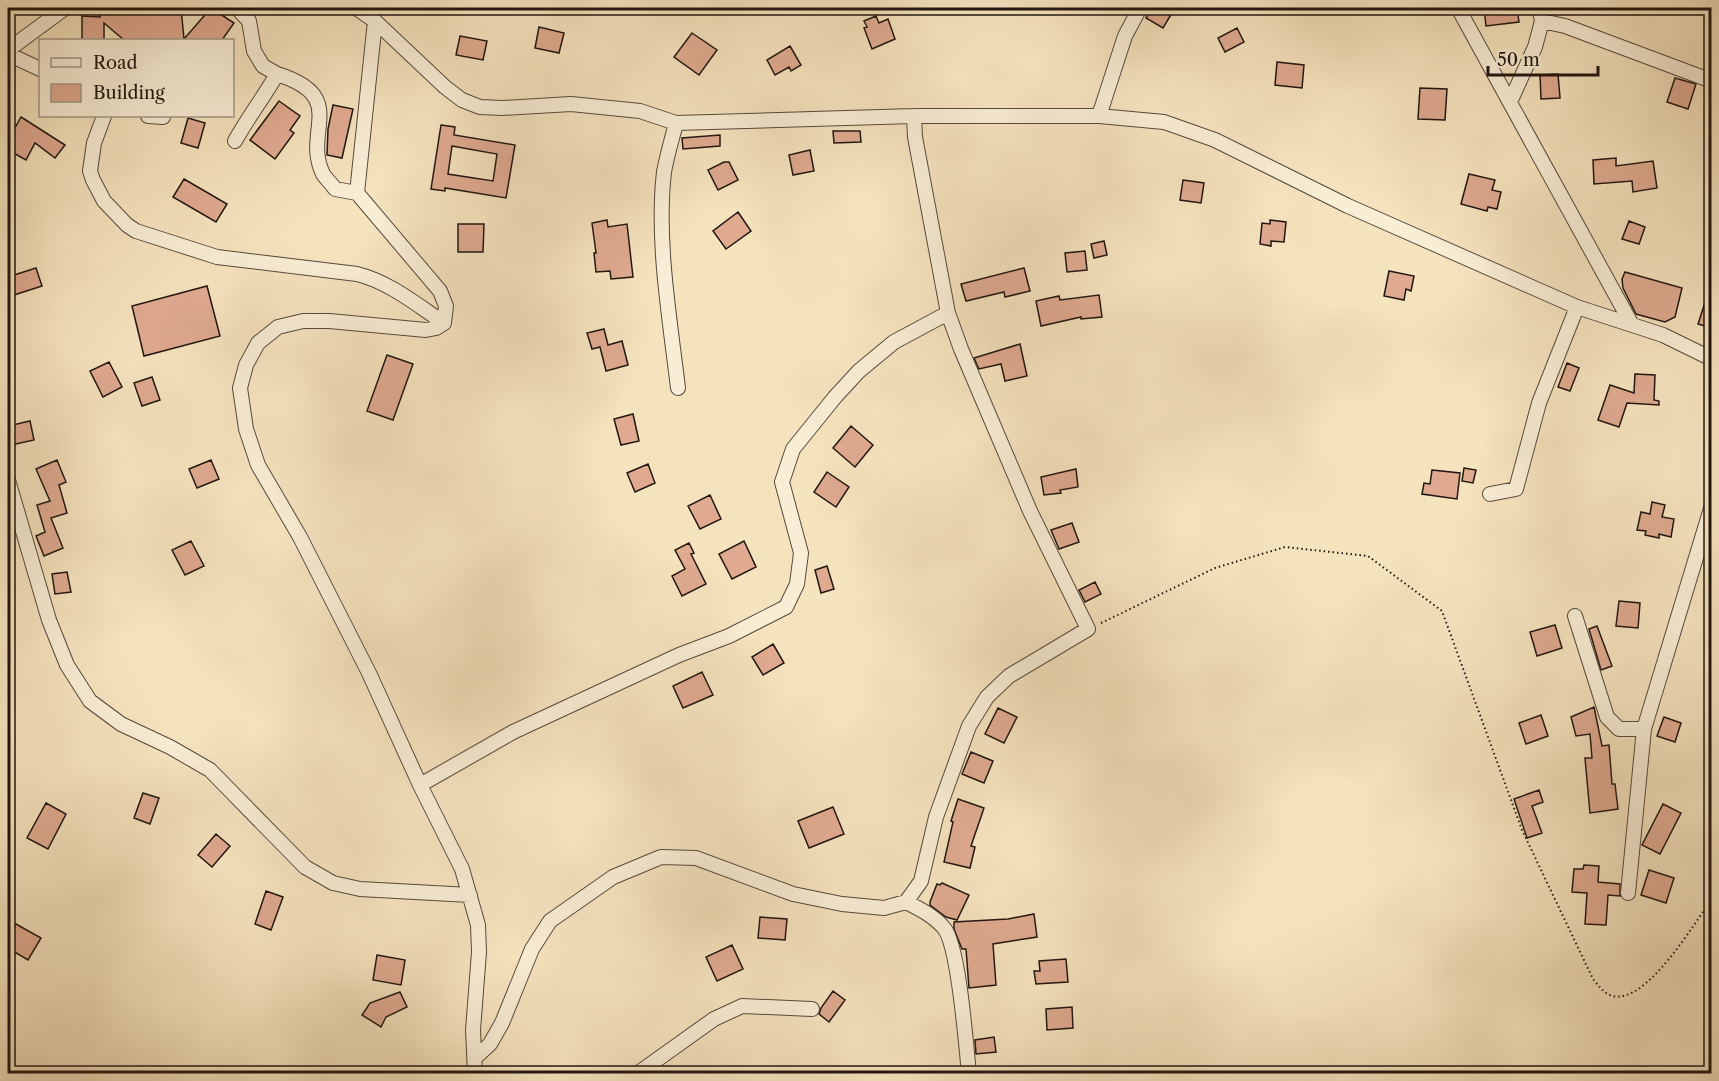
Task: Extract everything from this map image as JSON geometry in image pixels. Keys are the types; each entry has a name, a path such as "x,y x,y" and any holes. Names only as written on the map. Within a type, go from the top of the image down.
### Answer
{"street":[{"path":"39,68 8,52 65,8"},
{"path":"237,8 249,21 254,51 263,66 277,74 296,80 315,96 321,116 317,150 323,174 335,189 357,192 440,291 446,306 444,323"},
{"path":"357,8 375,21 445,87 462,100 480,107 571,105 640,111 676,123 914,116 1099,116 1164,122 1215,140 1348,206 1577,307 1663,334 1712,359"},
{"path":"1099,116 1125,36 1140,8"},
{"path":"1458,8 1631,323"},
{"path":"1510,102 1535,47 1540,14 1565,26 1712,81"},
{"path":"357,192 375,21"},
{"path":"235,141 277,74"},
{"path":"475,1058 490,1044 502,1023 532,949 550,921 613,877 662,857 696,858 793,894 842,904 884,908 906,902 921,881 936,817 969,726 987,696 1009,675 1088,629 1030,511 948,314 915,137 914,116"},
{"path":"104,117 94,143 90,171 104,201 118,218 136,231 217,257 372,278 385,284 444,323"},
{"path":"676,123 665,171 663,193 664,252 678,388"},
{"path":"1490,494 1516,489 1539,403 1577,307"},
{"path":"420,785 513,732 678,655 729,636 786,608 797,584 801,554 782,482 793,449 859,371 894,342 948,314"},
{"path":"444,323 426,330 329,321 303,321 278,327 258,343 246,365 240,388 246,429 258,465 300,537 369,673 420,785 462,869 478,924 479,952 473,1030 475,1074"},
{"path":"8,480 49,620 66,664 90,701 121,724 170,747 210,770 305,867 333,883 360,889 470,895"},
{"path":"1628,892 1644,729 1712,505"},
{"path":"8,522 18,511"},
{"path":"1575,616 1607,717 1619,729 1644,729"},
{"path":"906,902 932,916 945,930 954,952 969,1074"},
{"path":"637,1074 714,1019 742,1006 812,1010"}],"path":[{"path":"1088,629 1215,568 1285,547 1368,556 1442,611 1522,830 1593,979 1605,993 1615,997 1632,994 1660,970 1712,899"}],"building":[{"path":"100,8 181,8 184,39 123,39 104,23 104,39 82,39 82,16 100,17"},
{"path":"211,8 234,23 223,39 184,39"},
{"path":"1152,8 1175,8 1163,28 1146,18"},
{"path":"1484,8 1517,8 1519,22 1486,26"},
{"path":"876,16 879,23 888,19 895,39 872,49 864,28 867,27 864,21"},
{"path":"539,27 564,33 559,53 535,48"},
{"path":"1237,28 1244,42 1225,52 1218,38"},
{"path":"692,33 717,50 699,75 674,57"},
{"path":"460,36 487,41 483,60 456,55"},
{"path":"790,46 801,65 791,71 789,67 775,75 767,60"},
{"path":"1277,62 1304,65 1302,88 1275,85"},
{"path":"1558,74 1560,98 1541,99 1540,75"},
{"path":"1675,78 1696,84 1688,109 1667,102"},
{"path":"1420,88 1447,89 1445,120 1418,119"},
{"path":"279,101 300,116 290,130 294,133 275,159 250,140"},
{"path":"333,105 353,109 342,158 327,155 328,129"},
{"path":"21,117 65,145 55,158 35,143 26,160 8,150 8,121 16,126"},
{"path":"188,118 205,123 198,148 181,143"},
{"path":"441,125 455,127 454,135 515,145 506,198 445,188 445,191 431,189","holes":["452,146 497,154 493,181 448,174"]},
{"path":"833,131 860,131 861,142 834,143"},
{"path":"720,135 720,146 683,149 682,138"},
{"path":"810,150 814,171 793,175 789,155"},
{"path":"1616,158 1616,166 1653,161 1657,188 1633,192 1632,181 1594,184 1593,160"},
{"path":"729,162 738,180 718,190 708,170"},
{"path":"1469,174 1495,180 1492,190 1501,192 1497,209 1488,207 1487,211 1461,204"},
{"path":"184,179 227,204 216,222 173,197"},
{"path":"1183,180 1204,183 1201,203 1180,200"},
{"path":"738,212 751,231 726,249 713,231"},
{"path":"607,220 608,227 627,224 633,277 611,279 610,271 596,272 592,223"},
{"path":"1270,220 1286,222 1284,242 1271,241 1271,246 1260,244 1262,223 1270,224"},
{"path":"1629,221 1645,227 1639,244 1622,239"},
{"path":"458,224 484,224 483,252 458,252"},
{"path":"1104,241 1107,255 1094,258 1091,244"},
{"path":"1085,251 1087,270 1067,272 1065,253"},
{"path":"36,268 42,286 14,295 8,277"},
{"path":"1024,268 1030,291 1005,297 1004,292 966,301 961,284"},
{"path":"1389,271 1414,276 1411,291 1406,289 1404,300 1384,296"},
{"path":"1625,272 1682,288 1675,317 1665,322 1636,314 1623,288 1622,279"},
{"path":"207,286 220,336 144,356 132,306"},
{"path":"1709,290 1712,290 1712,328 1698,324"},
{"path":"1099,295 1102,317 1081,319 1081,317 1041,326 1036,301 1059,296 1060,300"},
{"path":"604,329 608,345 622,341 628,365 606,371 600,347 592,349 587,333"},
{"path":"1020,344 1027,376 1005,381 1001,364 979,369 974,358"},
{"path":"387,355 413,364 393,420 367,411"},
{"path":"109,362 122,387 103,397 90,371"},
{"path":"1567,363 1579,368 1570,391 1558,387"},
{"path":"1635,374 1655,375 1654,400 1659,401 1659,405 1627,403 1619,427 1598,420 1610,385 1634,393"},
{"path":"152,377 160,400 142,406 134,383"},
{"path":"633,414 639,441 621,445 614,419"},
{"path":"30,421 34,440 11,445 8,426"},
{"path":"851,426 873,445 855,467 833,448"},
{"path":"57,460 66,482 59,485 67,513 51,518 63,548 44,556 36,536 45,532 37,505 50,501 36,469"},
{"path":"211,460 219,479 197,488 189,469"},
{"path":"648,464 655,483 635,492 627,473"},
{"path":"1464,468 1476,470 1473,483 1462,481"},
{"path":"1076,469 1078,487 1060,490 1061,493 1044,495 1041,477"},
{"path":"1432,470 1460,473 1457,499 1422,494 1424,483 1430,484"},
{"path":"827,472 849,487 836,507 814,492"},
{"path":"710,495 721,519 700,529 688,506"},
{"path":"1652,502 1665,505 1662,517 1674,519 1671,537 1659,534 1659,538 1645,535 1646,531 1637,530 1641,512 1650,514"},
{"path":"1072,523 1079,542 1059,549 1051,530"},
{"path":"191,541 204,566 185,575 172,550"},
{"path":"744,541 756,567 732,579 719,554"},
{"path":"689,543 694,553 691,554 706,584 682,596 672,576 685,569 675,550"},
{"path":"827,566 834,589 821,593 815,570"},
{"path":"67,572 71,592 55,594 52,574"},
{"path":"1095,582 1101,594 1085,602 1079,590"},
{"path":"1619,601 1640,603 1638,628 1616,626"},
{"path":"1555,625 1562,648 1537,656 1530,632"},
{"path":"1597,626 1612,666 1601,670 1589,629"},
{"path":"773,644 784,663 763,675 752,657"},
{"path":"702,672 713,695 683,708 673,686"},
{"path":"1594,707 1602,746 1609,745 1612,784 1615,784 1618,809 1590,813 1585,758 1592,758 1590,734 1576,736 1571,717"},
{"path":"998,708 1017,717 1004,743 985,734"},
{"path":"1541,715 1548,736 1526,744 1519,723"},
{"path":"1664,717 1681,723 1675,742 1657,736"},
{"path":"971,752 993,761 984,783 962,774"},
{"path":"1539,790 1543,802 1532,806 1542,833 1527,838 1514,799"},
{"path":"143,793 159,798 150,824 134,818"},
{"path":"958,799 984,808 971,846 975,847 970,868 944,862 953,822 951,821"},
{"path":"46,803 66,814 48,849 27,838"},
{"path":"1663,804 1681,813 1660,854 1642,845"},
{"path":"833,807 844,834 809,848 798,821"},
{"path":"216,834 230,846 212,867 198,855"},
{"path":"1584,865 1599,866 1598,882 1620,884 1620,896 1608,895 1606,925 1585,924 1587,893 1572,892 1574,869 1583,869"},
{"path":"1649,870 1674,878 1666,903 1641,895"},
{"path":"942,883 969,895 957,920 946,917 930,905 937,884"},
{"path":"266,891 283,897 271,930 255,924"},
{"path":"1034,914 1037,937 993,944 996,985 969,988 966,949 962,949 954,929 954,922 1008,919"},
{"path":"760,917 787,919 785,940 758,938"},
{"path":"16,924 41,938 28,960 8,948 8,939"},
{"path":"732,945 743,969 717,981 706,957"},
{"path":"377,955 405,960 401,985 373,980"},
{"path":"1066,959 1068,982 1036,984 1034,971 1040,971 1039,961"},
{"path":"833,991 845,1000 829,1022 819,1014"},
{"path":"400,992 407,1007 386,1017 381,1027 362,1015 370,1003"},
{"path":"1072,1007 1073,1028 1047,1030 1046,1009"},
{"path":"994,1037 996,1052 976,1054 975,1040"}]}
